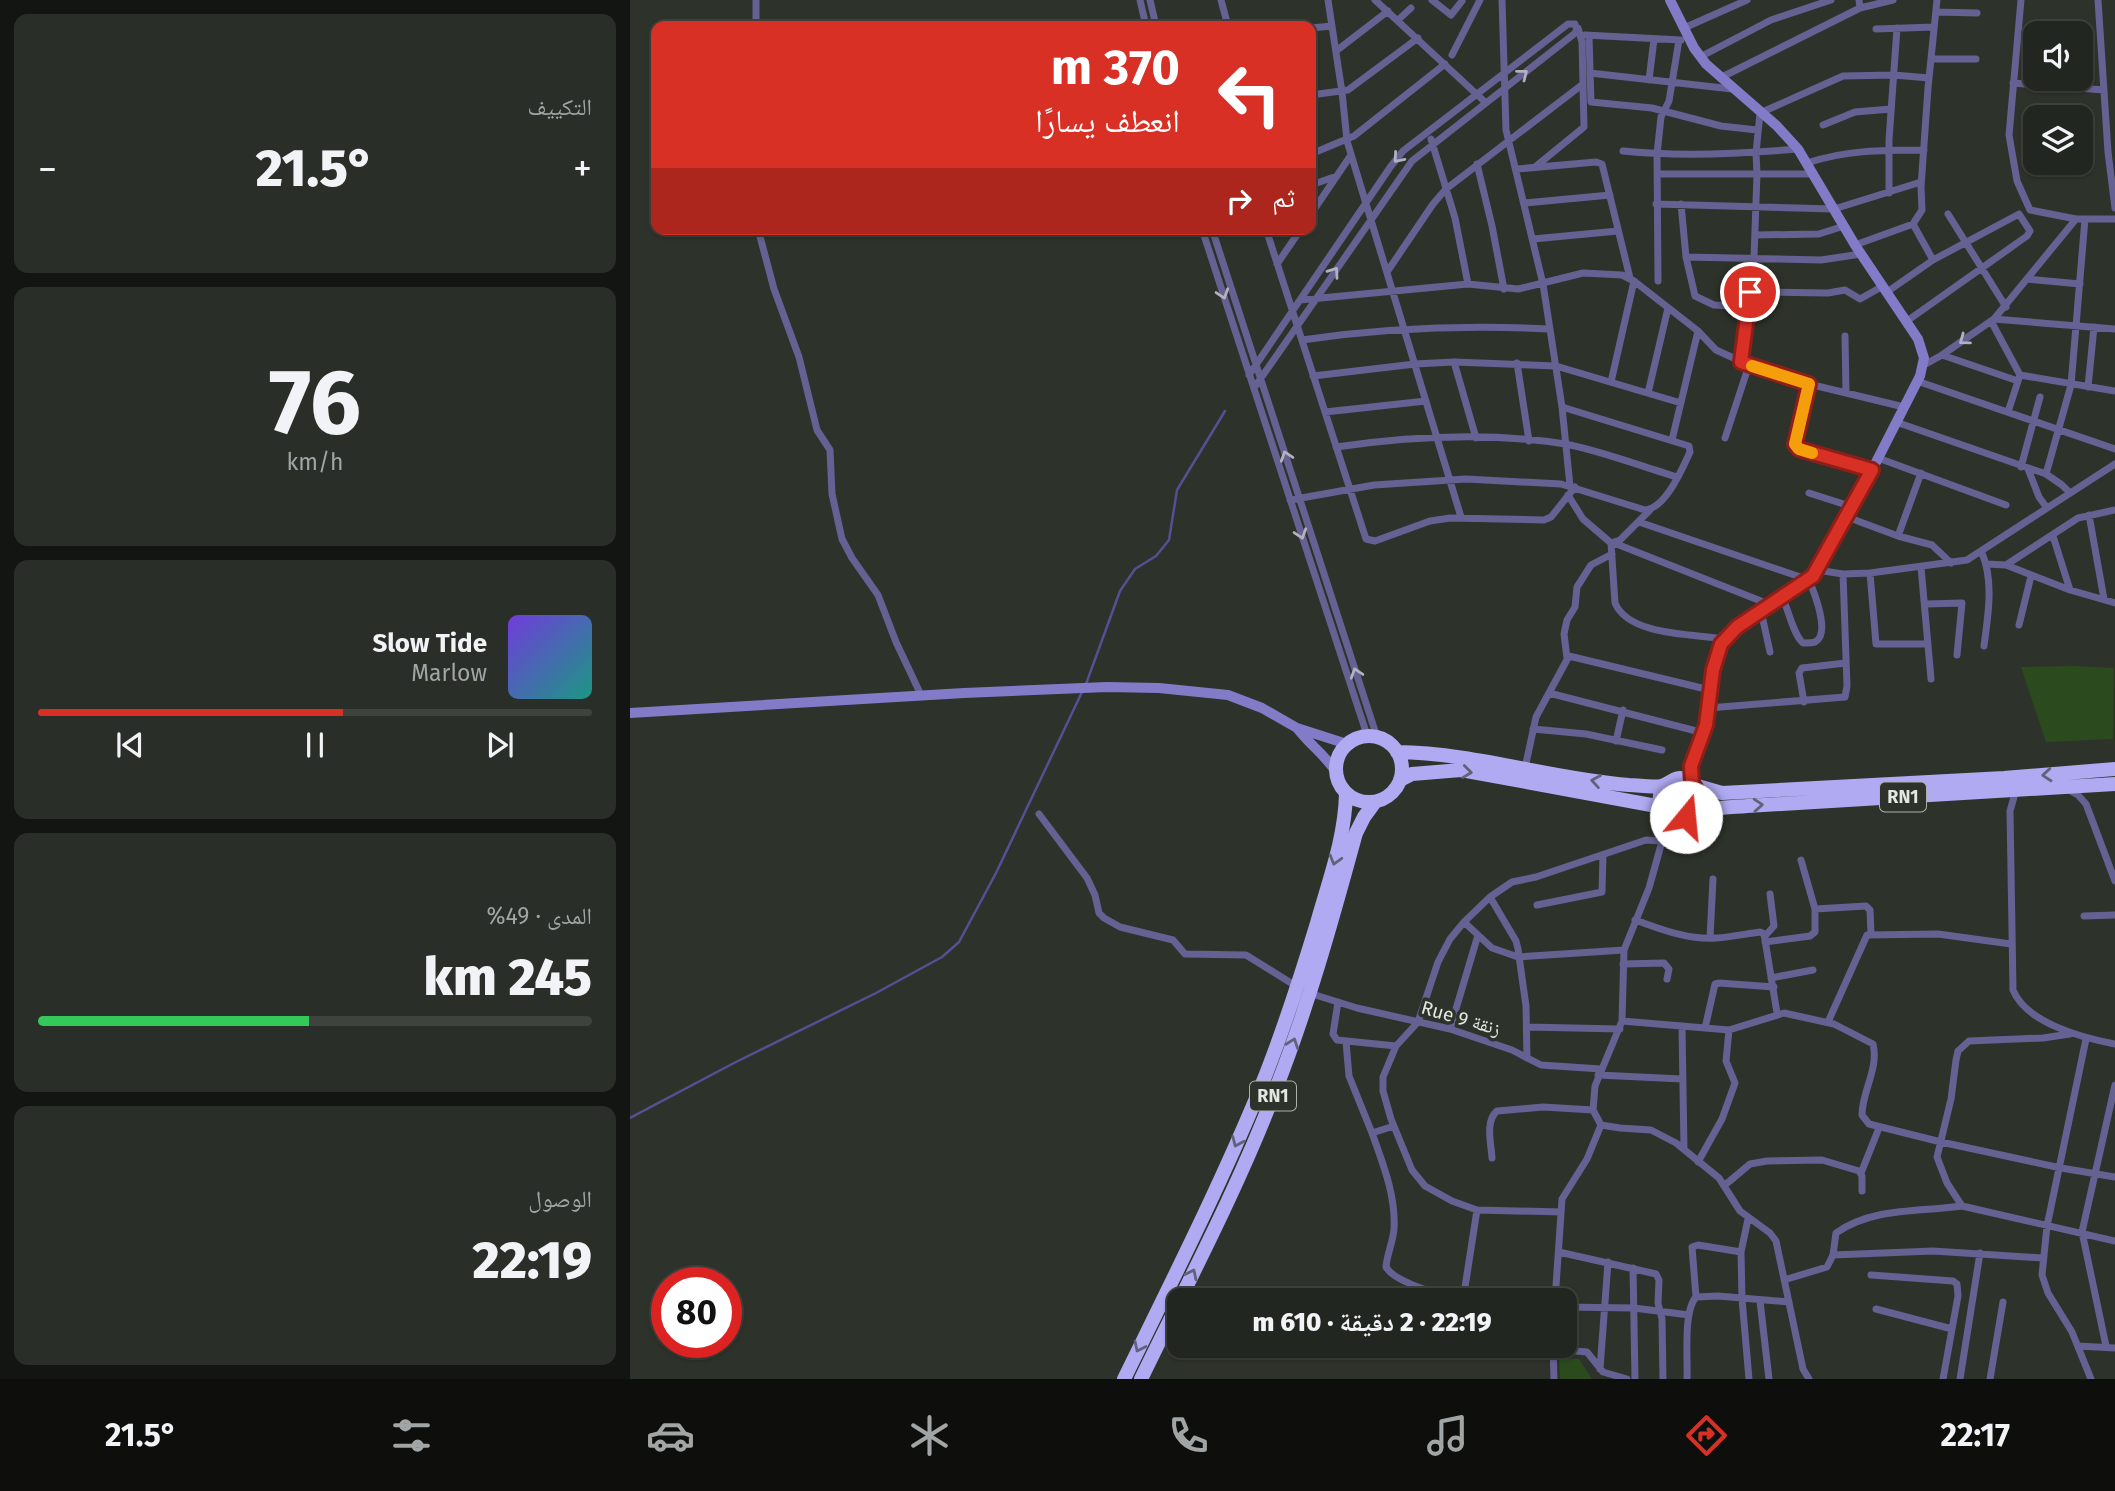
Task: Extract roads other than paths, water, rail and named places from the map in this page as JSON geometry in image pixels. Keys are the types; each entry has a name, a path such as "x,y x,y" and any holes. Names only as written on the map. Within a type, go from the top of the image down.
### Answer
{"highway":[{"path":"1336,772 1338,757 1347,744 1372,736 1389,743 1397,752 1401,761 1401,780"},
{"name":"RN1","path":"1397,752 1450,754 1611,783 1669,782 1683,779 1722,793 2004,778 2115,769"},
{"name":"RN1","path":"1140,1379 1254,1141 1311,994 1356,834 1375,802 1386,798 1401,780 1412,774 1461,770 1666,811 1681,818 1691,814 1747,806 2115,785"},
{"name":"RN1","path":"1124,1379 1228,1165 1261,1087 1297,987 1345,825 1346,794 1337,780 1336,772"},
{"path":"1666,811 1659,800 1669,782"},
{"path":"1691,814 1699,797 1693,784"},
{"path":"1346,794 1359,802 1375,802"}],"street":[{"path":"756,0 756,21"},
{"path":"1140,0 1145,21"},
{"path":"1150,0 1155,21"},
{"path":"1221,0 1227,21"},
{"path":"1328,0 1347,141 1461,517"},
{"path":"1376,0 1485,102"},
{"path":"1432,0 1451,15 1462,1"},
{"path":"1452,55 1480,0"},
{"path":"1268,235 1365,536 1371,541 1430,521 1461,517 1544,520 1551,517 1572,486 1543,284 1509,140 1503,74 1502,0"},
{"path":"1658,281 1657,154 1661,117 1669,101 1670,82 1684,40 1684,28 1670,0"},
{"path":"1684,28 1747,0"},
{"path":"1700,57 1771,20 1832,0"},
{"path":"1720,78 1859,4 1893,0"},
{"path":"1686,257 1821,260 1858,249 1913,224 1922,210 1929,78 1937,0"},
{"path":"2021,0 2008,135 2017,181 2030,210"},
{"path":"2098,2 2115,208"},
{"path":"1398,20 1410,8"},
{"path":"1336,51 1388,11"},
{"path":"1936,12 1977,13"},
{"path":"1249,375 1397,159 1429,131 1568,24 1572,23 1582,33 1590,73 1591,102 1664,111 1721,125 1757,130"},
{"path":"1316,28 1332,26"},
{"path":"1876,29 1934,27"},
{"path":"1889,193 1897,28"},
{"path":"1534,167 1585,125 1582,33"},
{"path":"1254,388 1407,167 1432,143 1574,34 1684,40 1720,78 1784,133 1798,149 1858,249 1907,321 1921,345 1924,365 1872,470 1817,570 1809,580 1737,627 1725,639 1715,660 1704,733 1693,756 1693,784"},
{"path":"1316,95 1342,92 1354,87 1418,38"},
{"path":"1649,80 1654,39"},
{"path":"1931,59 1976,59"},
{"path":"1316,152 1347,141 1445,64"},
{"path":"1590,73 1732,89"},
{"path":"1760,113 1843,76 1894,75 1929,78"},
{"path":"1387,272 1446,188 1583,83"},
{"path":"2014,83 2104,90"},
{"path":"1823,125 1855,112 1891,109"},
{"path":"1725,438 1745,364 1754,258 1757,174 1755,153 1760,113"},
{"path":"1429,131 1460,238 1468,284"},
{"path":"1623,151 1657,154 1755,153 1798,149"},
{"path":"1807,163 1843,152 1924,150"},
{"path":"1316,207 1351,155"},
{"path":"1517,169 1599,162 1602,165 1632,280 1611,382"},
{"path":"1477,164 1504,289"},
{"path":"1657,174 1814,174"},
{"path":"1316,183 1337,176"},
{"path":"1656,204 1834,209 1922,182"},
{"path":"1525,203 1610,195"},
{"path":"1681,204 1692,290 1699,299 1714,305 1748,307"},
{"path":"1750,292 1828,293 1845,290 1860,299 1885,289 1964,243 2030,210 2076,219 2115,219"},
{"path":"1948,214 2006,307"},
{"path":"1907,321 2030,233 2019,214"},
{"path":"1924,365 1993,320 2076,219"},
{"path":"2046,474 2071,385 2085,219"},
{"path":"1913,224 1933,260"},
{"path":"1755,235 1819,234 1844,226"},
{"path":"1533,239 1618,231"},
{"path":"760,235 799,357 817,430 830,450 832,494 842,539 878,595 921,695"},
{"path":"1204,235 1290,500 1372,736"},
{"path":"1214,235 1372,736"},
{"path":"1277,264 1297,235"},
{"path":"1300,300 1468,284 1504,289 1543,284 1568,276 1610,273 1632,280 1698,331 1716,350 1745,364 1809,384 1904,407"},
{"path":"2027,279 2080,284"},
{"path":"1648,393 1668,308"},
{"path":"1993,320 2115,329"},
{"path":"1993,320 2019,378 2008,412"},
{"path":"1302,340 1404,329 1477,326 1550,329"},
{"path":"2088,387 2094,327"},
{"path":"1672,440 1698,331"},
{"path":"1845,336 1846,393"},
{"path":"1942,355 2019,378 2115,391"},
{"path":"1454,362 1476,438"},
{"path":"1313,376 1415,364 1517,363 1556,366 1681,403"},
{"path":"1517,363 1529,440"},
{"path":"1917,381 2115,449"},
{"path":"1809,384 1795,444 1799,449 1872,470"},
{"path":"2040,397 2025,468 2047,508"},
{"path":"1325,412 1426,401"},
{"path":"1562,407 1687,444 1691,450 1664,498 1620,540 1612,543"},
{"path":"1896,422 2046,474 2070,493"},
{"path":"1336,447 1437,438 1529,440 1567,444 1677,477"},
{"path":"1878,458 2006,505"},
{"path":"1817,570 1843,574 1870,573 1967,560 1982,553 2115,464"},
{"path":"1898,536 1921,473"},
{"path":"1290,500 1350,488 1450,479 1572,486 1650,510"},
{"path":"1809,493 1898,536 1932,545 1951,562"},
{"path":"1568,495 1583,519 1612,543 1766,608"},
{"path":"2006,565 2078,518 2115,510"},
{"path":"2090,515 2104,599"},
{"path":"1639,522 1809,580"},
{"path":"2053,536 2070,590"},
{"path":"1612,543 1615,603 1619,612 1628,620 1657,629 1725,639"},
{"path":"1982,553 1987,564 1988,611 1984,646"},
{"path":"1525,768 1540,707 1567,658 1564,634 1567,620 1575,607 1577,587 1591,565 1612,554"},
{"path":"1987,564 2006,565 2070,590 2115,603"},
{"path":"1921,567 1931,679"},
{"path":"1870,573 1876,644 1928,644"},
{"path":"1708,708 1845,697 1843,574"},
{"path":"2019,625 2031,576"},
{"path":"1783,598 1796,638 1803,643 1819,639 1821,618 1809,580"},
{"path":"1926,604 1962,603 1957,655"},
{"path":"1766,608 1770,652"},
{"path":"1567,658 1572,656 1710,690"},
{"path":"1804,702 1799,673 1802,668 1846,663"},
{"path":"630,713 1077,688 1186,689 1228,695 1297,728 1347,744"},
{"path":"1549,693 1704,733"},
{"path":"1616,741 1623,710"},
{"path":"1297,728 1336,772"},
{"path":"1533,729 1560,731 1662,750"},
{"path":"1669,782 1693,756"},
{"path":"2094,786 2089,801 2090,812 2115,881"},
{"path":"2058,787 2078,795 2090,812"},
{"path":"2010,811 2017,790"},
{"path":"1996,792 2006,799 2010,811 2011,980 2015,996 2038,1015 2070,1034 2115,1044"},
{"path":"1662,841 1666,811"},
{"path":"1556,1288 1561,1212 1565,1193 1587,1159 1601,1125 1594,1110 1595,1086 1621,1025 1624,950 1649,888 1666,827 1666,811"},
{"name":"Rue 9 زنقة","path":"1039,814 1087,878 1096,895 1099,913 1113,924 1133,932 1173,940 1185,954 1246,955 1311,994 1450,1029 1512,1049 1550,1067 1682,1079"},
{"path":"1561,1212 1477,1210 1436,1193 1417,1178 1384,1097 1383,1077 1396,1046 1418,1022 1438,962 1450,939 1490,897 1512,882 1536,877 1646,840 1662,841"},
{"path":"1537,905 1602,892 1604,855"},
{"path":"1765,939 1814,935 1815,909 1801,860"},
{"path":"1710,938 1713,879"},
{"path":"1765,939 1774,926 1770,894"},
{"path":"1490,897 1516,941 1527,1027 1527,1058"},
{"path":"1815,909 1866,906 1870,910 1871,934"},
{"path":"2084,916 2115,915"},
{"path":"1635,920 1695,938 1760,932 1765,939 1777,1013"},
{"path":"1464,922 1492,948 1518,957 1624,950"},
{"path":"1828,1022 1865,937 1871,934 1938,934 2011,944"},
{"path":"1450,1029 1478,936"},
{"path":"1623,964 1664,963 1669,968 1667,979"},
{"path":"1771,978 1813,970"},
{"path":"1706,1028 1715,984 1719,982 1774,988"},
{"path":"1338,1002 1334,1034 1337,1040 1396,1046"},
{"path":"1527,1027 1621,1025 1729,1030 1777,1013 1798,1014 1828,1022 1873,1044 1874,1065 1862,1115 1864,1121 1879,1128 1941,1142 2115,1177"},
{"path":"1682,1026 1684,1149"},
{"path":"1698,1162 1722,1119 1735,1083 1726,1061 1729,1030"},
{"path":"1962,1206 1947,1183 1938,1163 1937,1151 1951,1099 1958,1051 1964,1044 1976,1040 2043,1038 2070,1034"},
{"path":"2086,1039 2042,1258 2044,1284 2078,1346 2091,1379"},
{"path":"1346,1042 1349,1076 1372,1133 1392,1200 1394,1227 1386,1262 1388,1271 1400,1279 1425,1288"},
{"path":"2106,1346 2082,1233 2115,1085"},
{"path":"1492,1158 1490,1122 1497,1111 1543,1107 1594,1110"},
{"path":"1372,1133 1394,1125"},
{"path":"1601,1125 1651,1130 1663,1135 1726,1185 1740,1211 1763,1227 1776,1241 1805,1378"},
{"path":"1862,1191 1861,1173 1879,1128"},
{"path":"1726,1185 1745,1167 1768,1161 1822,1160 1861,1173"},
{"path":"1784,1280 1823,1269 1830,1264 1836,1233 1864,1220 1905,1210 1962,1206 2115,1241"},
{"path":"1465,1288 1477,1210"},
{"path":"1748,1219 1741,1252 1741,1299 1749,1379"},
{"path":"1687,1379 1689,1315 1696,1297 1692,1247 1698,1245 1741,1252"},
{"path":"1833,1255 1933,1251 2042,1258"},
{"path":"1559,1252 1658,1276 1663,1379"},
{"path":"1960,1379 1980,1253"},
{"path":"1600,1369 1608,1262"},
{"path":"1633,1268 1634,1379"},
{"path":"1871,1275 1956,1282 1958,1296 1943,1379"},
{"path":"1696,1297 1718,1296 1789,1302"},
{"path":"1760,1301 1769,1379"},
{"path":"1990,1379 2003,1302"},
{"path":"1577,1307 1634,1308 1689,1315"},
{"path":"1876,1309 1952,1329"},
{"path":"2078,1346 2115,1348"},
{"path":"1577,1351 1587,1352 1600,1369 1627,1379"},
{"path":"1553,1358 1554,1379"}],"waterway":[{"path":"1086,684 1120,591 1135,569 1156,556 1169,540 1177,490 1225,411"},
{"path":"630,1118 876,993 942,957 959,942 996,873 1083,690"}]}
